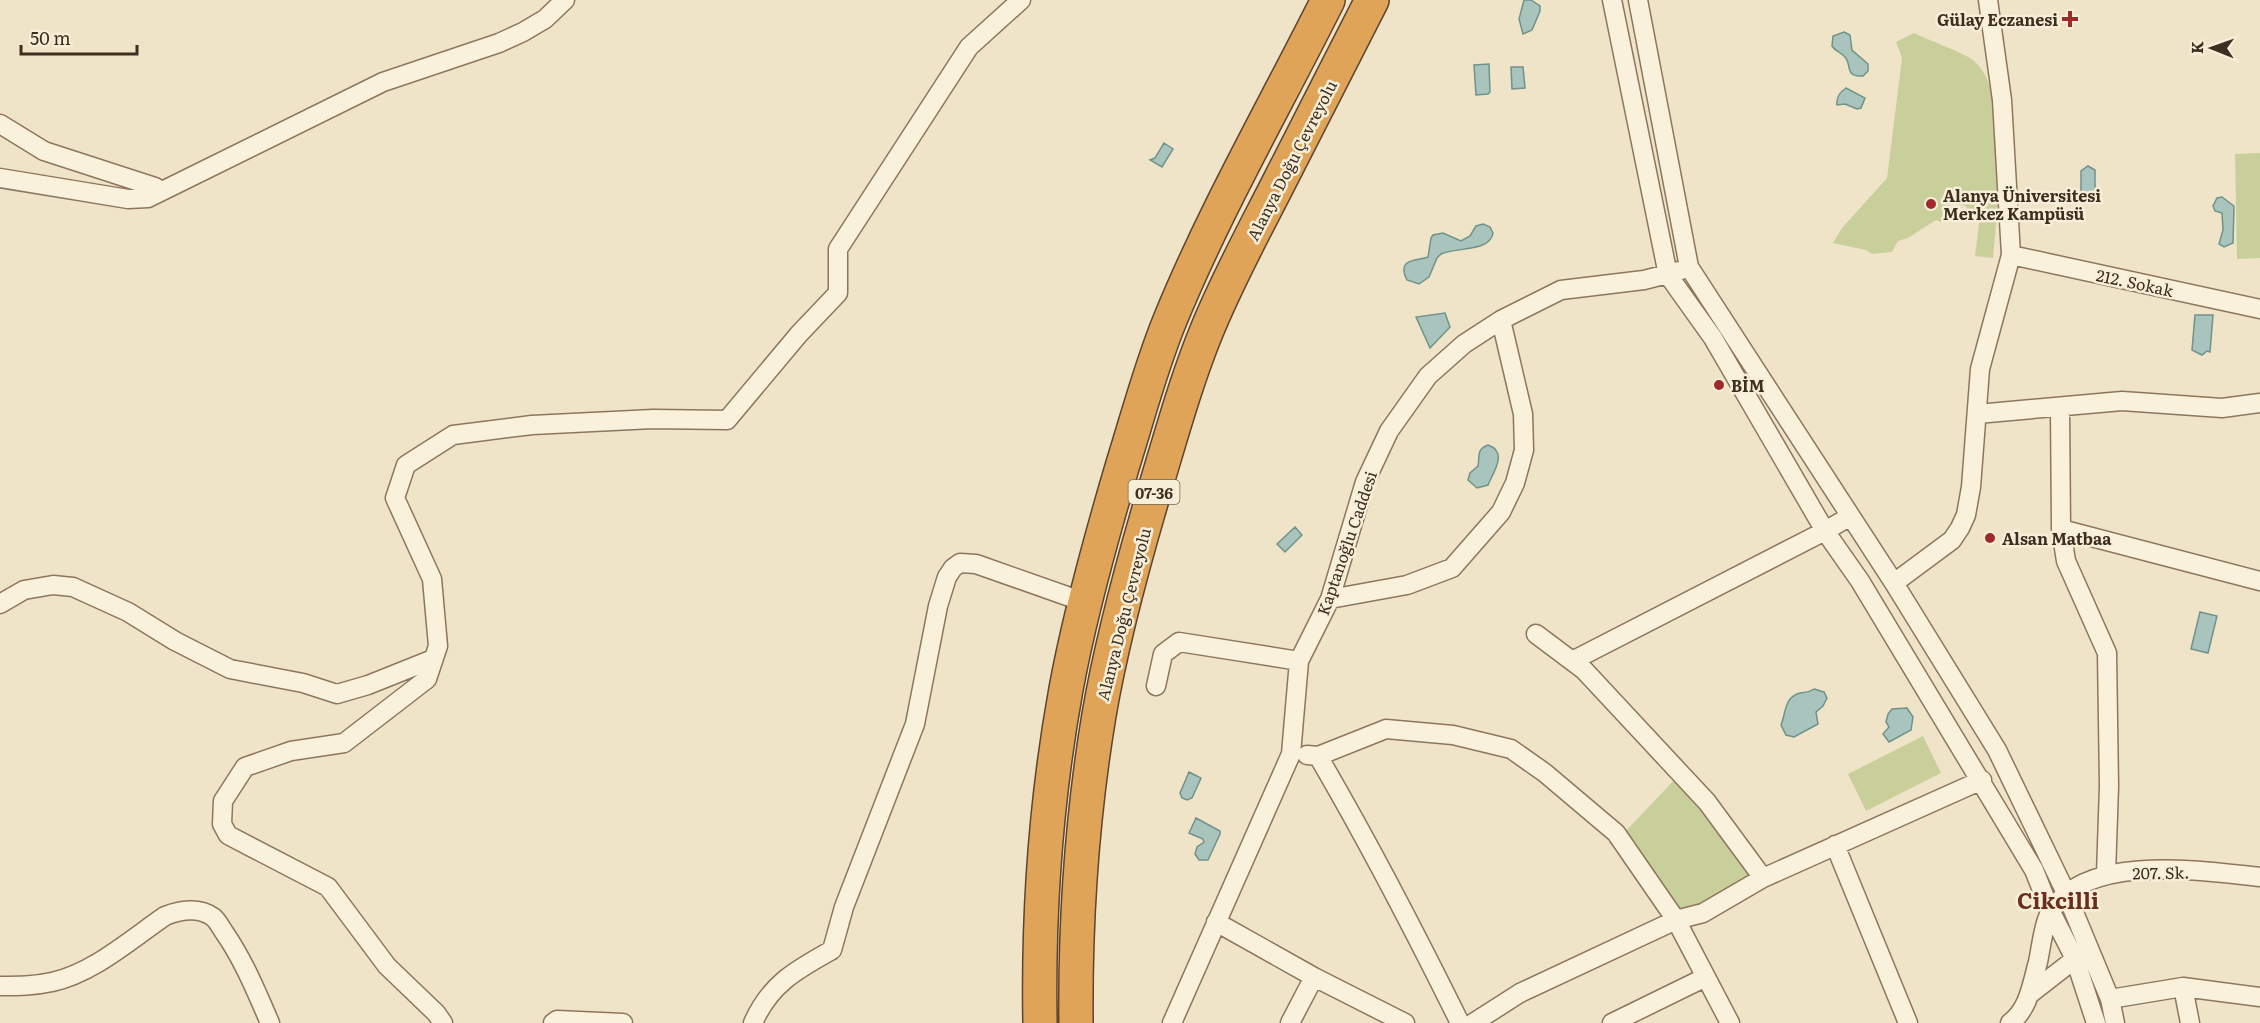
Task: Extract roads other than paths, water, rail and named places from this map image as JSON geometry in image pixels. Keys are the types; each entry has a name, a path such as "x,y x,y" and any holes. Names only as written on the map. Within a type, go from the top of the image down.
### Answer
{"highway":[{"name":"07-36","path":"1040,1023 1039,963 1048,811 1066,689 1084,602 1138,415 1169,322 1209,230 1328,0"},
{"name":"Alanya Doğu Çevreyolu","path":"1076,1023 1080,881 1085,819 1098,726 1122,605 1149,510 1178,413 1207,330 1245,249 1372,0"}],"street":[{"path":"0,178 128,199 148,198 383,82 499,43 523,32 545,19 565,0"},
{"path":"443,1023 436,1013 387,966 328,887 228,835 222,824 223,801 245,767 291,751 344,743 427,679 438,646 432,579 395,498 406,465 453,435 532,425 654,419 727,420 798,334 838,293 838,249 969,47 1021,0"},
{"path":"1611,0 1668,275 1713,338 1825,531 1860,581 1982,780 2034,870 2050,910 2075,959 2096,1023"},
{"path":"1620,0 1630,0"},
{"path":"1638,0 1689,267 1893,583 1997,750 2066,893 2110,999 2115,1023"},
{"path":"1893,583 1952,540 1966,515 1971,487 1980,369 2011,255 2002,100 1988,0"},
{"path":"0,124 44,151 155,187 161,191"},
{"name":"212. Sokak","path":"2011,255 2260,309"},
{"name":"Kaptanoğlu Caddesi","path":"1173,1023 1291,754 1299,661 1330,600 1365,482 1389,431 1428,376 1464,344 1501,320 1561,290 1644,280 1668,275 1689,267"},
{"path":"1330,600 1407,585 1452,568 1501,512 1515,483 1524,450 1523,414 1501,320"},
{"path":"1977,414 2122,401 2222,408 2260,403"},
{"path":"2060,407 2061,529 2066,561 2107,653 2109,786 2106,873"},
{"path":"1572,661 1849,517"},
{"path":"2061,529 2260,581"},
{"path":"753,1023 778,984 794,971 832,950 844,907 915,723 938,606 947,576 952,568 967,562 976,564 1084,602"},
{"path":"0,604 24,590 53,585 73,587 128,612 175,641 230,669 303,683 337,694 368,685 434,659"},
{"path":"1536,634 1584,670 1707,802 1763,878"},
{"path":"1156,686 1162,654 1179,642 1299,661"},
{"path":"1291,754 1318,756 1386,729 1453,735 1511,749 1545,773 1616,833 1676,920 1730,1023"},
{"path":"1318,756 1410,922 1460,1023"},
{"path":"1473,1023 1520,993 1676,920 1702,913 1763,878 1982,780"},
{"path":"1835,846 1908,1023"},
{"name":"207. Sk.","path":"2066,893 2106,873 2169,869 2260,877"},
{"path":"2010,1023 2016,1018 2030,994 2050,910 2066,893"},
{"path":"0,986 27,986 54,982 79,972 165,916 178,911 190,910 215,918 241,957 270,1023"},
{"path":"1216,922 1314,977 1405,1023"},
{"path":"2030,994 2075,959"},
{"path":"1290,1023 1314,977"},
{"path":"1612,1023 1706,977"},
{"path":"2110,999 2183,987 2260,996"},
{"path":"2183,987 2190,1023"},
{"path":"553,1023 557,1020 623,1023"}],"water":[{"path":"1524,0 1531,0 1540,6 1540,11 1532,30 1523,34 1519,19"},
{"path":"1844,32 1850,35 1852,50 1868,64 1868,71 1863,76 1853,74 1847,59 1832,46 1833,36"},
{"path":"1489,64 1490,92 1476,95 1474,65"},
{"path":"1511,67 1523,67 1525,88 1512,89"},
{"path":"1846,88 1865,98 1861,108 1857,109 1845,104 1837,105 1839,95"},
{"path":"1164,143 1173,149 1162,167 1150,160 1155,158"},
{"path":"2088,166 2095,170 2095,193 2081,193 2081,171"},
{"path":"2222,197 2234,206 2233,243 2224,247 2219,244 2223,230 2222,213 2215,211 2213,206 2217,198"},
{"path":"1483,224 1490,227 1493,233 1491,239 1486,243 1441,254 1429,277 1419,284 1407,280 1404,273 1406,264 1428,257 1433,235 1443,233 1461,241 1470,236 1476,226"},
{"path":"1445,313 1450,327 1430,348 1416,317"},
{"path":"2195,315 2213,315 2210,352 2207,351 2202,355 2192,350"},
{"path":"1488,445 1497,452 1498,462 1488,485 1477,488 1468,480 1470,473 1478,466 1480,451"},
{"path":"1295,527 1302,535 1285,552 1277,544"},
{"path":"2200,612 2217,616 2208,653 2191,649"},
{"path":"1814,689 1824,692 1827,698 1816,712 1818,724 1794,737 1786,735 1781,725 1788,702 1795,695"},
{"path":"1907,708 1913,717 1911,730 1889,742 1883,734 1889,727 1886,722 1888,714 1892,709"},
{"path":"1189,772 1201,778 1192,798 1187,800 1182,798 1180,793"},
{"path":"1196,818 1220,831 1208,860 1199,860 1195,854 1197,847 1204,842 1203,839 1189,833"}],"place":[{"name":"Gülay Eczanesi","path":"2070,19"},
{"name":"Alanya Üniversitesi Merkez Kampüsü","path":"1931,204"},
{"name":"BİM","path":"1719,385"},
{"name":"Alsan Matbaa","path":"1990,538"}],"district":[{"name":"Cikcilli","path":"2058,899"}]}
